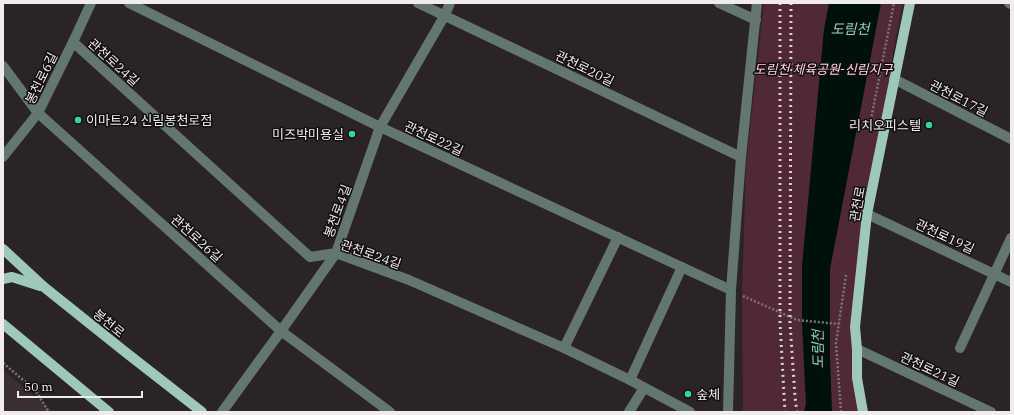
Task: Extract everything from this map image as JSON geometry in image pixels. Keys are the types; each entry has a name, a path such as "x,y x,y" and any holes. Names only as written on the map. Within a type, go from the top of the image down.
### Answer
{"main road":[{"name":"관천로","path":"863,412 857,378 855,327 867,214 910,3"},
{"name":"봉천로","path":"3,249 44,287 202,412"},
{"path":"3,279 12,277 44,287"},
{"path":"3,317 14,334"},
{"path":"3,324 104,411"}],"street":[{"name":"봉천로6길","path":"3,157 38,113 91,3"},
{"name":"관천로22길","path":"130,3 380,127 731,290"},
{"name":"관천로20길","path":"418,3 741,157"},
{"name":"봉천로4길","path":"222,412 336,253 380,127 445,15 450,3"},
{"path":"719,3 756,20"},
{"path":"728,412 731,290 741,157 757,3"},
{"name":"관천로24길","path":"73,42 310,257 336,253 409,280 564,348 630,380 672,408 690,412"},
{"name":"관천로26길","path":"3,66 38,113 281,331 390,412"},
{"name":"관천로17길","path":"894,79 1011,139"},
{"name":"관천로19길","path":"867,214 1011,282"},
{"path":"564,348 618,237"},
{"path":"960,348 1011,238"},
{"path":"630,380 682,267"},
{"name":"관천로21길","path":"857,349 991,412"},
{"path":"629,412 644,388"}],"path":[{"path":"731,290 797,320 834,324"},
{"path":"3,362 35,390 49,412"}],"shaded area":[{"path":"3,370 53,412 3,412"}],"green space":[{"name":"도림천 체육공원-신림지구","path":"764,3 903,3 894,48 852,314 859,412 743,412 742,296 746,164"}],"water":[{"name":"도림천","path":"829,3 881,3 830,269 830,358 832,412 804,412 806,404 802,323 802,266 824,29"}],"railway":[{"path":"780,3 780,323 785,412"},
{"path":"791,3 790,323 797,412"}],"place":[{"name":"이마트24 신림봉천로점","path":"78,120"},
{"name":"리치오피스텔","path":"929,125"},
{"name":"미즈박미용실","path":"352,134"},
{"name":"숲체","path":"688,394"}]}
